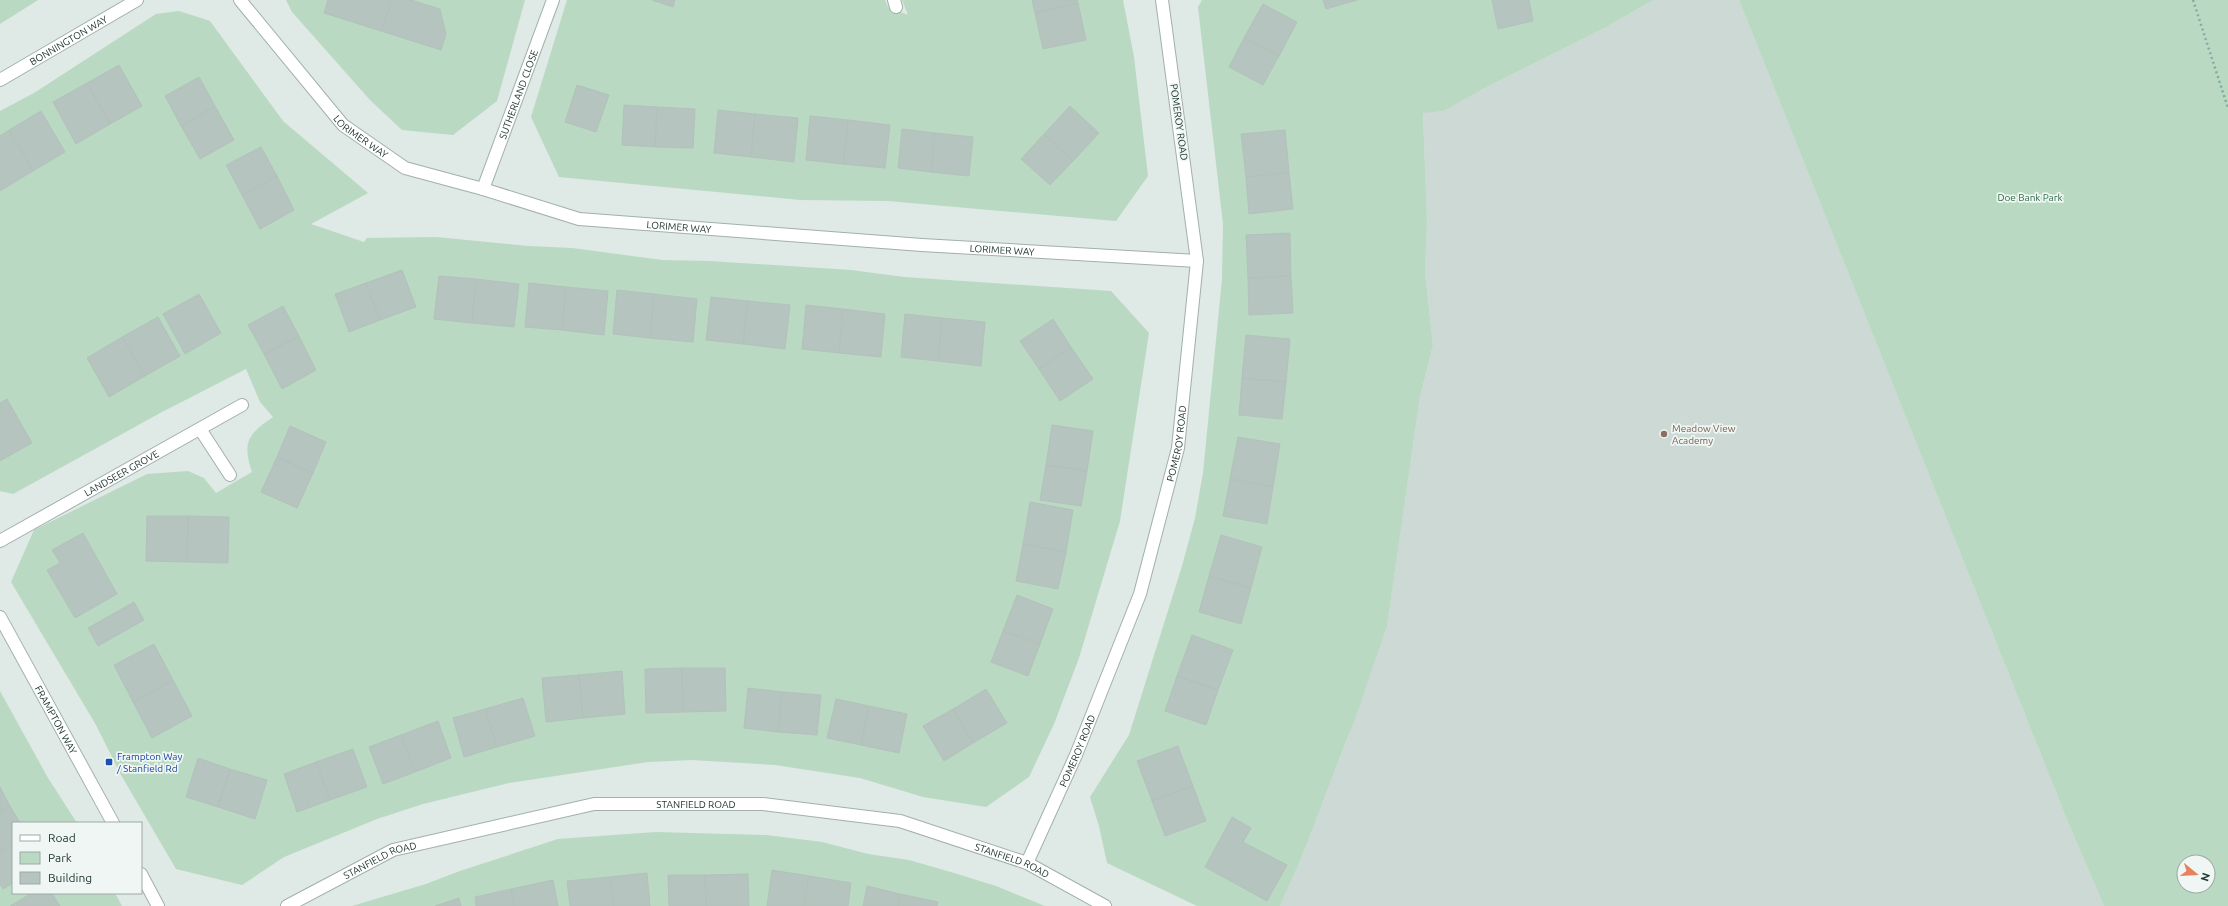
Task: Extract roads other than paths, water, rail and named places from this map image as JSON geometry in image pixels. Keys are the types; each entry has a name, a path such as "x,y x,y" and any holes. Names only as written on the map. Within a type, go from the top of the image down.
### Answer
{"street":[{"name":"BONNINGTON WAY","path":"0,80 137,0"},
{"name":"LORIMER WAY","path":"240,0 343,125 405,168 483,189 579,219 922,245 1197,261"},
{"name":"SUTHERLAND CLOSE","path":"483,189 553,0"},
{"name":"POMEROY ROAD","path":"1027,863 1076,755 1140,594 1178,448 1197,261 1162,0"},
{"name":"LANDSEER GROVE","path":"0,541 242,405"},
{"path":"200,429 230,475"},
{"name":"FRAMPTON WAY","path":"0,617 112,822"},
{"name":"STANFIELD ROAD","path":"287,906 393,850 594,804 763,804 900,821 1027,863 1105,906"},
{"path":"142,876 158,906"}],"place":[{"name":"Meadow View Academy","path":"1664,434"},
{"name":"Frampton Way / Stanfield Rd","path":"109,762"}],"park label":[{"name":"Doe Bank Park","path":"2030,197"}]}
